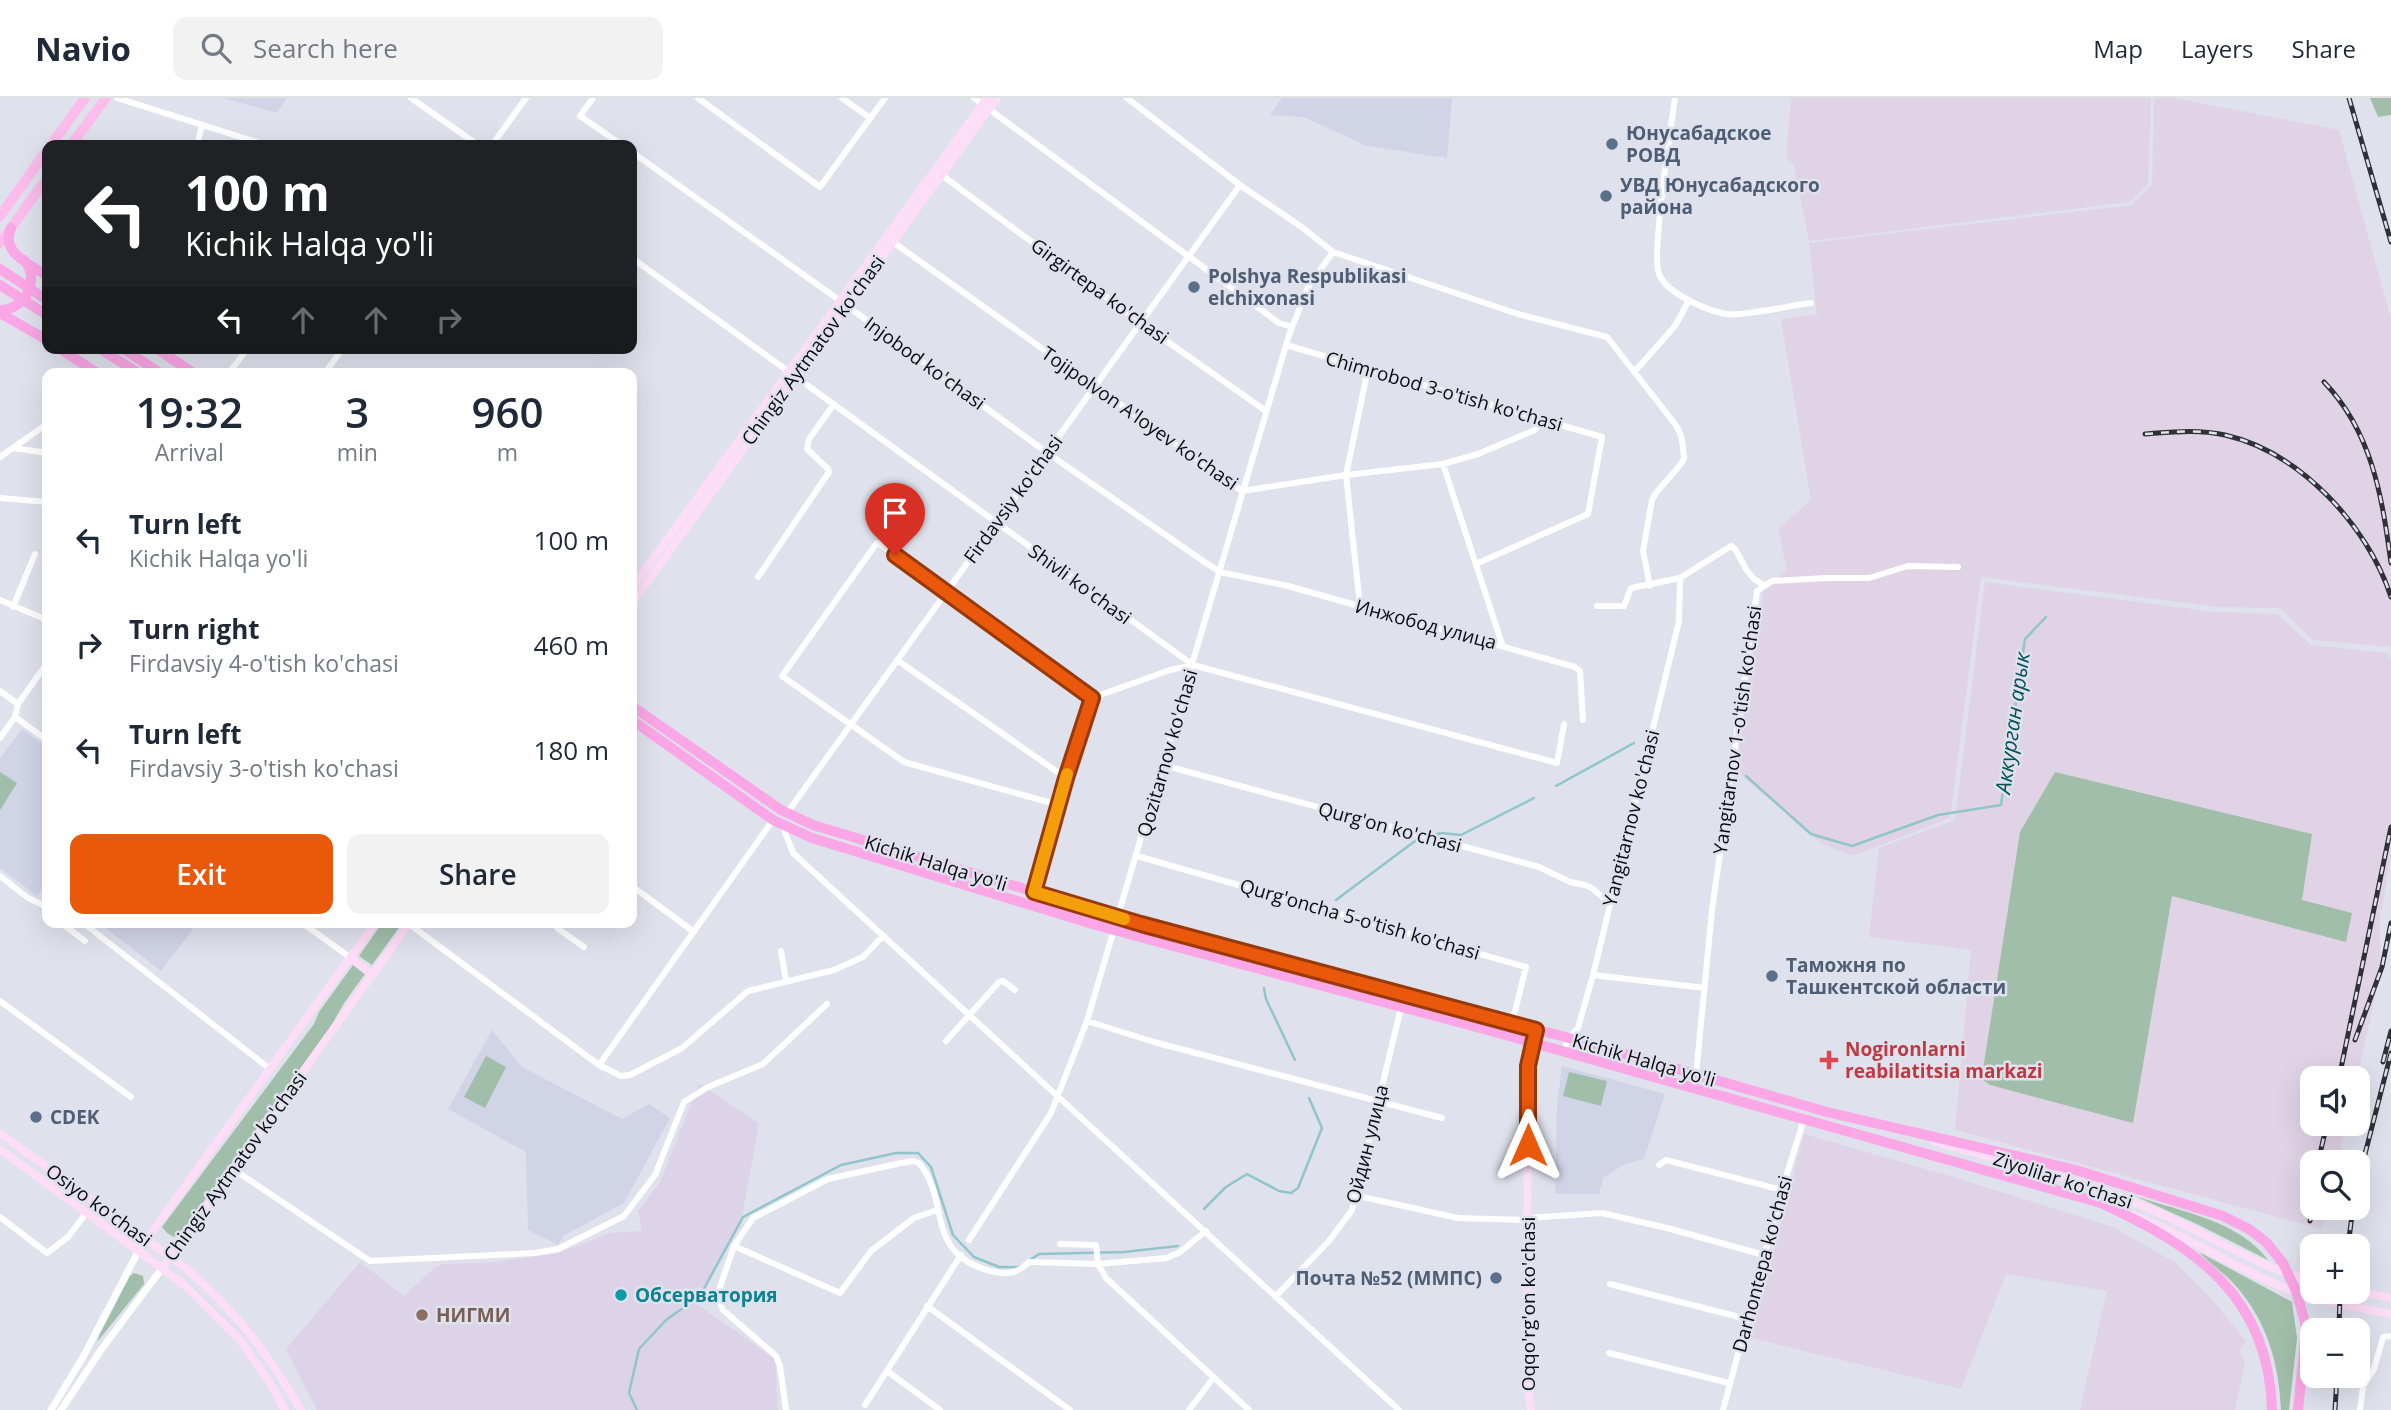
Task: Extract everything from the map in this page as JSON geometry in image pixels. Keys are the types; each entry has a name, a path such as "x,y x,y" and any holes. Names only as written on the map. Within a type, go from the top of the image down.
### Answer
{"highway":[{"path":"11,228 8,245 11,251 42,273"},
{"path":"0,312 17,306 29,291 31,273 24,260"},
{"path":"0,269 42,296"},
{"path":"0,285 42,312"},
{"path":"42,305 34,322 42,334"},
{"path":"0,312 42,337"},
{"path":"68,354 89,368"},
{"path":"108,354 130,368"},
{"path":"131,354 152,368"},
{"path":"165,354 186,368"},
{"name":"Kichik Halqa yo'li","path":"637,709 787,813 813,825 1119,917 1569,1038 1807,1106 2086,1172 2223,1216 2249,1229 2266,1242 2288,1272 2296,1291 2305,1322 2304,1364 2298,1410"},
{"name":"Kichik Halqa yo'li","path":"637,724 777,822 812,838 1114,930 1563,1052 2101,1203 2139,1221 2190,1252 2217,1275 2239,1301 2257,1332 2266,1357 2272,1410"},
{"path":"1804,1119 1807,1106"}],"main road":[{"path":"55,140 85,98"},
{"path":"75,140 106,98"},
{"name":"Chingiz Aytmatov ko'chasi","path":"637,581 986,104 997,98"},
{"path":"0,216 42,157"},
{"path":"0,243 42,185"},
{"name":"Chingiz Aytmatov ko'chasi","path":"637,596 791,373"},
{"name":"Chingiz Aytmatov ko'chasi","path":"139,1250 372,928"},
{"name":"Chingiz Aytmatov ko'chasi","path":"163,1267 406,928"},
{"path":"351,958 372,975"},
{"name":"Oqqo'rg'on ko'chasi","path":"1531,1410 1527,1385 1528,1066 1536,1030"},
{"name":"Ziyolilar ko'chasi","path":"1845,1116 2093,1186 2180,1222 2259,1262 2300,1277"},
{"name":"Osiyo ko'chasi","path":"0,1133 211,1290 248,1329 301,1410"},
{"name":"Osiyo ko'chasi","path":"0,1149 163,1267 213,1311 239,1339 285,1410"},
{"name":"Ziyolilar ko'chasi","path":"2101,1203 2173,1231 2287,1289 2391,1314"},
{"path":"2370,1294 2391,1298"}],"street":[{"path":"117,98 249,140"},
{"path":"496,140 526,98"},
{"path":"593,98 580,116 615,140"},
{"path":"698,98 820,187 885,98"},
{"path":"842,98 870,118"},
{"path":"974,98 986,104 1279,323 1293,327"},
{"path":"1127,98 1240,186 1303,228 1333,252 1518,314 1607,337 1680,431 1684,460 1670,480 1654,494 1643,551 1650,586"},
{"path":"1675,98 1658,245 1658,274 1674,292 1728,314 1811,303"},
{"path":"413,99 471,140"},
{"path":"198,140 202,126"},
{"name":"Injobod ko'chasi","path":"637,156 1046,452 1220,572"},
{"name":"Girgirtepa ko'chasi","path":"937,172 1141,323 1266,411"},
{"name":"Firdavsiy ko'chasi","path":"787,813 1240,186"},
{"name":"Tojipolvon A'loyev ko'chasi","path":"889,239 1242,491 1443,464 1478,454 1535,430 1542,419"},
{"name":"Qozitarnov ko'chasi","path":"969,1240 1051,1113 1087,1021 1286,345 1308,287 1333,252"},
{"name":"Shivli ko'chasi","path":"637,262 1193,665 1557,763 1564,724"},
{"path":"1635,371 1675,326 1689,300"},
{"name":"Chimrobod 3-o'tish ko'chasi","path":"1286,345 1602,437 1588,514 1476,565"},
{"path":"233,368 243,354"},
{"path":"1360,606 1346,475 1368,369"},
{"path":"758,577 829,472 807,449 809,439 834,404"},
{"path":"0,457 42,428"},
{"path":"14,448 42,452"},
{"path":"1443,464 1502,644"},
{"path":"0,498 42,502"},
{"path":"1059,804 909,765 782,675 877,543 1092,698"},
{"path":"1597,606 1621,607 1626,604 1631,588 1680,578 1733,547 1754,579 1765,586"},
{"path":"13,607 35,554"},
{"name":"Yangitarnov 1-o'tish ko'chasi","path":"1696,1075 1712,910 1756,594 1772,581 1869,579 1908,566 1958,567"},
{"name":"Инжобод улица","path":"1220,572 1288,586 1502,644 1575,667 1580,671 1583,720"},
{"name":"Yangitarnov ko'chasi","path":"1563,1052 1569,1038 1578,1028 1593,975 1679,621 1680,578"},
{"path":"0,600 42,618"},
{"path":"897,660 1066,778"},
{"path":"1092,698 1170,670 1193,665"},
{"path":"0,738 15,717 18,704 42,670"},
{"path":"0,691 18,704"},
{"path":"1034,892 1092,698"},
{"path":"15,717 42,736"},
{"name":"Qurg'on ko'chasi","path":"1163,765 1539,867 1570,882 1592,888 1610,904"},
{"path":"599,1065 777,822 793,853 1399,1410"},
{"name":"Qurg'oncha 5-o'tish ko'chasi","path":"1137,856 1526,967 1512,1023"},
{"path":"0,876 42,908"},
{"path":"637,890 694,932"},
{"path":"28,898 42,905"},
{"path":"68,928 85,941"},
{"path":"90,928 270,1069"},
{"path":"309,928 351,958"},
{"path":"417,928 599,1065 621,1076 630,1075 677,1052 748,991 834,970 863,957 883,936"},
{"path":"557,928 584,947"},
{"path":"781,951 786,981"},
{"path":"1593,975 1705,988"},
{"path":"946,1041 999,982 1003,981 1016,990"},
{"path":"0,1001 131,1097"},
{"path":"233,1169 370,1261 535,1253 558,1249 624,1216 655,1175 684,1102 708,1087 763,1064 827,1004"},
{"name":"Ойдин улица","path":"1276,1296 1329,1241 1352,1210 1401,1008"},
{"path":"1087,1021 1442,1118"},
{"name":"Darhontepa ko'chasi","path":"1723,1410 1782,1190 1804,1119"},
{"path":"1659,1166 1666,1160 1782,1190"},
{"path":"786,1410 780,1366 776,1356 723,1310 720,1305 720,1287 734,1246 753,1218 828,1179 889,1165 913,1161 919,1163 936,1198 943,1234 954,1250 975,1265 1001,1273 1018,1272 1029,1262 1098,1264 1167,1258 1180,1252 1206,1231"},
{"path":"1354,1195 1458,1218 1527,1219 1602,1213 1764,1255"},
{"path":"734,1246 840,1293 871,1251 914,1218 937,1210"},
{"path":"0,1217 47,1253 68,1237 86,1212"},
{"path":"1060,1244 1095,1245 1098,1264 1106,1279 1249,1410"},
{"name":"Chingiz Aytmatov ko'chasi","path":"51,1410 139,1250"},
{"path":"864,1405 961,1255"},
{"name":"Chingiz Aytmatov ko'chasi","path":"61,1410 101,1350 163,1267"},
{"path":"1610,1284 1747,1319"},
{"path":"927,1306 1070,1410"},
{"path":"2360,1410 2363,1386 2374,1369 2378,1348 2383,1337 2391,1336"},
{"path":"90,1343 92,1350 101,1350"},
{"path":"1609,1353 1729,1383"},
{"path":"887,1371 940,1410"},
{"path":"1189,1410 1214,1377"}],"shaded area":[{"path":"223,98 287,98 277,113"},
{"path":"1282,98 1452,98 1447,158 1367,146 1304,117 1270,115"},
{"path":"1791,98 2151,98 2148,184 2130,202 1809,241 1794,165 1786,157"},
{"path":"2154,98 2174,98 2339,130 2391,319 2391,647 2313,640 2280,608 2219,607 1981,577 1950,818 1853,856 1822,844 1736,771 1763,591 1787,569 1778,529 1811,500 1781,319 1817,314 1809,243 2131,205 2152,185"},
{"path":"1985,582 2215,612 2277,614 2311,645 2388,653 2391,659 2391,859 2380,917 2380,976 2360,1066 2300,1066 2300,1136 2343,1136 2340,1150 2300,1150 2300,1220 2324,1220 2322,1229 1955,1130 1971,950 1869,937 1879,848 1955,820"},
{"path":"22,729 42,744 42,889 37,896 0,868 0,758"},
{"path":"106,928 194,928 161,971"},
{"path":"492,1030 522,1067 622,1119 649,1104 670,1118 624,1203 563,1236 558,1245 528,1230 526,1152 448,1109"},
{"path":"1562,1066 1665,1094 1644,1159 1625,1164 1603,1178 1599,1194 1555,1194 1557,1105"},
{"path":"699,1084 759,1123 742,1217 700,1296 691,1300 775,1359 778,1410 317,1410 286,1349 360,1262 404,1296 435,1267 444,1264 486,1263 559,1253 610,1233 642,1231 638,1211 660,1182"},
{"path":"1804,1134 2113,1227 2176,1263 2211,1298 2246,1341 2239,1350 2245,1362 2235,1410 2080,1410 2107,1291 2006,1274 1961,1389 1751,1338"}],"green space":[{"path":"2370,98 2391,98 2391,115 2378,117"},
{"path":"0,772 17,783 0,810"},
{"path":"2055,772 2312,834 2302,900 2352,913 2346,942 2172,896 2133,1123 1990,1085 1982,1076 2020,832"},
{"path":"379,928 399,928 372,965 359,956"},
{"path":"353,965 365,974 330,1028 180,1234 174,1237 167,1233 162,1227 314,1024 319,1012"},
{"path":"486,1056 506,1067 485,1108 464,1097"},
{"path":"1569,1072 1607,1081 1601,1106 1563,1096"},
{"path":"2135,1196 2225,1227 2242,1236 2268,1260 2199,1225"},
{"path":"2199,1252 2292,1302 2297,1338 2289,1410 2281,1410 2274,1359 2255,1313 2235,1285"},
{"path":"134,1273 143,1276 144,1284 97,1342 130,1276"}],"waterway":[{"name":"Аккурган арык","path":"1746,776 1811,834 1852,846 1938,815 2001,805 2025,639 2046,617"},
{"name":"Аккурган арык","path":"1556,786 1634,743"},
{"name":"Аккурган арык","path":"1431,836 1441,833 1461,835 1534,798"},
{"name":"Аккурган арык","path":"1336,900 1415,841 1425,838"},
{"name":"Аккурган арык","path":"1264,988 1266,999 1295,1060"},
{"name":"Аккурган арык","path":"1204,1209 1226,1187 1247,1174 1279,1191 1291,1193 1298,1188 1322,1128 1309,1098"},
{"name":"Аккурган арык","path":"637,1410 629,1393 639,1349 666,1320 700,1296 743,1217 841,1165 896,1153 918,1153 931,1167 953,1235 974,1257 999,1267 1019,1267"},
{"name":"Аккурган арык","path":"1030,1260 1039,1254 1124,1252 1178,1246"}],"railway":[{"path":"2349,98 2391,242"},
{"path":"2324,382 2340,401 2364,444 2379,489 2391,563"},
{"path":"2145,434 2215,433 2253,444 2279,458 2328,496 2348,519 2366,544 2391,597"},
{"path":"2341,1066 2391,827"},
{"path":"2355,1040 2382,967 2391,923"},
{"path":"2383,1062 2391,1031"},
{"path":"2366,1150 2391,1053"},
{"path":"2321,1150 2324,1136"},
{"path":"2350,1234 2351,1220"},
{"path":"2339,1318 2340,1304"},
{"path":"2335,1410 2336,1388"}],"slow traffic":[{"path":"1067,774 1034,892 1124,919"}],"place":[{"name":"Юнусабадское РОВД","path":"1612,144"},
{"name":"УВД Юнусабадского района","path":"1606,196"},
{"name":"Polshya Respublikasi elchixonasi","path":"1194,287"},
{"name":"Таможня по Ташкентской области","path":"1772,976"},
{"name":"Nogironlarni reabilatitsia markazi","path":"1829,1060"},
{"name":"CDEK","path":"36,1117"},
{"name":"Почта №52 (ММПС)","path":"1496,1278"},
{"name":"Обсерватория","path":"621,1295"},
{"name":"НИГМИ","path":"422,1315"}],"route":[{"path":"895,555 1092,698 1034,892 1141,924 1536,1030 1528,1066 1528,1145"}]}
